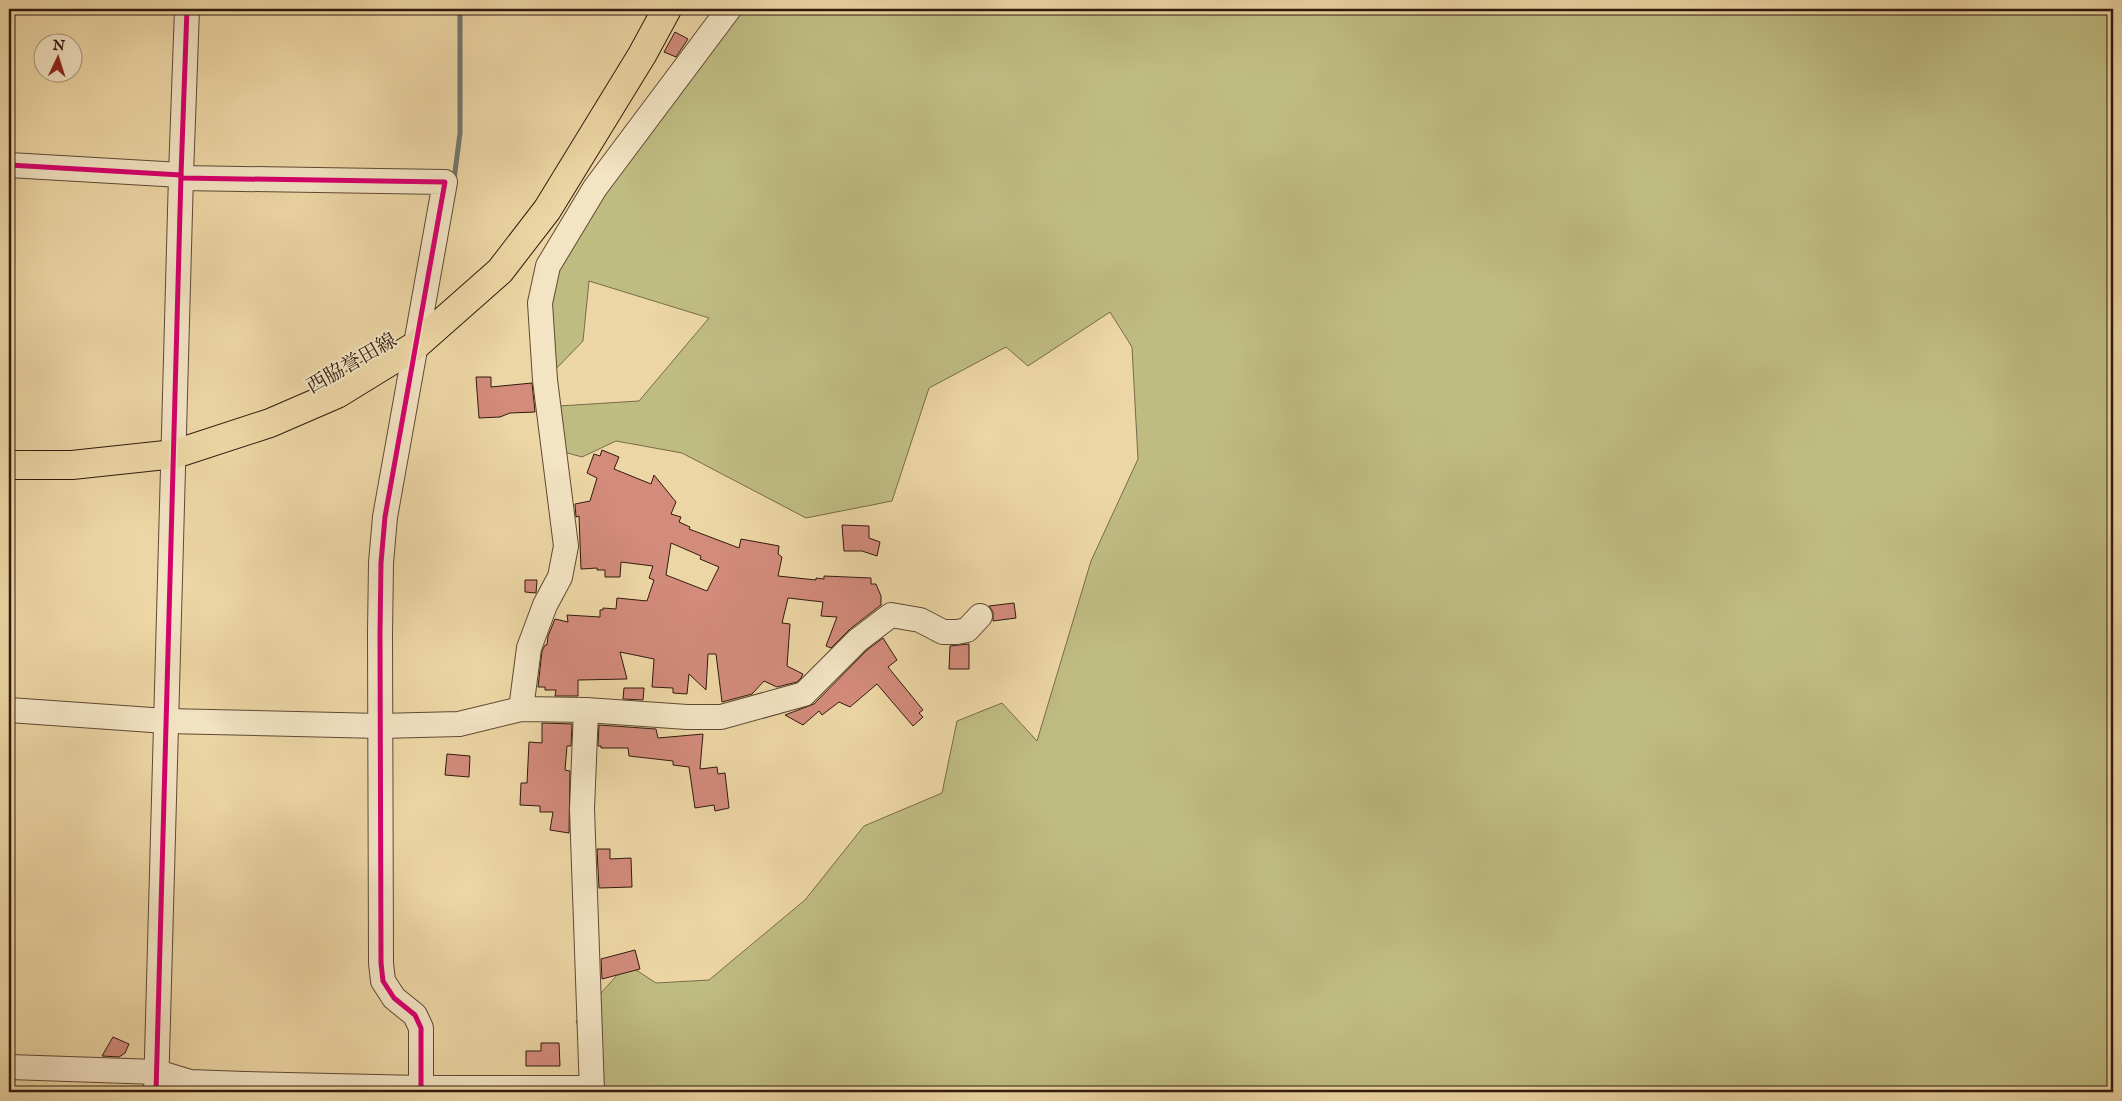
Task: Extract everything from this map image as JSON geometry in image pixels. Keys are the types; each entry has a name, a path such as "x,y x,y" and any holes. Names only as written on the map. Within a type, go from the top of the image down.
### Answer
{"main road":[{"name":"西脇誉田線","path":"9,465 72,465 175,454 270,423 337,394 415,346 500,271 546,210 642,55 667,9"}],"street":[{"path":"156,1082 175,454 181,175 188,9"},
{"path":"521,709 529,648 545,605 560,576 566,546 545,380 540,303 548,266 595,188 728,9"},
{"path":"9,165 181,175 181,178 445,182 386,517 381,563 381,963 383,981 394,998 415,1015 421,1028 421,1090"},
{"path":"9,710 166,721 380,726 459,724 521,709 586,710 687,717 722,717 804,694 858,640 891,615 920,620 944,632 967,630 980,616"},
{"path":"9,1067 156,1082 421,1090 592,1090 582,809 586,710"}],"shaded area":[{"path":"734,9 2113,9 2113,1092 603,1092 576,1021 627,964 656,983 709,980 805,900 864,826 942,793 957,721 1002,703 1037,741 1091,561 1138,459 1132,347 1110,312 1028,366 1006,347 929,388 892,501 806,518 682,453 616,441 582,457 564,452 559,406 639,401 709,318 589,281 583,341 553,372 546,284 564,237"}],"building":[{"path":"675,32 688,39 676,57 664,52"},
{"path":"476,377 491,377 491,387 532,383 535,412 510,413 500,417 479,418"},
{"path":"602,450 619,457 614,469 651,484 654,475 676,502 671,514 681,517 679,522 690,527 689,529 739,548 741,539 779,546 778,554 782,557 778,576 816,580 816,578 824,579 824,576 871,578 871,584 876,584 881,596 881,605 850,629 831,648 826,646 837,617 821,616 823,602 788,598 782,623 790,624 787,666 803,674 801,678 797,682 777,687 764,681 752,694 722,702 716,654 708,654 706,690 689,674 687,694 673,693 673,688 652,687 654,659 620,652 627,679 578,680 578,696 555,696 556,690 545,690 545,687 538,687 542,651 545,645 547,645 548,636 555,619 568,622 567,615 600,617 600,610 603,610 603,608 616,609 617,598 647,601 654,580 649,578 653,566 621,562 620,577 605,577 605,570 597,570 597,568 581,569 579,516 576,517 575,504 590,501 597,478 587,473 594,454 600,456","holes":["671,543 701,556 700,559 719,567 707,591 666,575"]},
{"path":"842,525 869,526 869,538 880,542 877,556 862,551 844,551"},
{"path":"525,580 537,580 536,593 525,592"},
{"path":"1014,603 1016,618 993,621 993,612 989,606"},
{"path":"883,638 897,660 888,667 923,710 919,713 923,717 913,726 877,684 850,707 839,702 822,715 819,711 803,725 785,715 814,704 867,650"},
{"path":"969,644 969,669 949,669 950,646"},
{"path":"624,688 644,688 643,700 623,699"},
{"path":"542,723 572,724 571,746 567,746 565,770 570,771 569,833 550,830 553,812 540,812 540,806 520,805 521,783 527,783 529,742 542,743"},
{"path":"599,725 656,729 658,738 703,734 700,769 717,767 718,774 725,773 729,808 715,811 714,805 695,808 689,767 673,765 673,761 629,756 628,748 601,748 601,746 598,746"},
{"path":"447,754 470,756 469,777 445,775"},
{"path":"597,849 610,849 610,859 631,858 632,887 599,888"},
{"path":"635,950 640,969 602,979 601,959"},
{"path":"113,1037 129,1044 125,1053 119,1057 102,1056"},
{"path":"541,1043 559,1043 560,1066 526,1066 526,1051 541,1051"}],"waterway":[{"path":"454,180 460,133 460,9"}],"cycle path":[{"path":"156,1092 187,9"},
{"path":"9,165 181,175 181,178 445,182 385,517 381,563 381,963 383,981 394,998 415,1015 421,1028 421,1092"}]}
